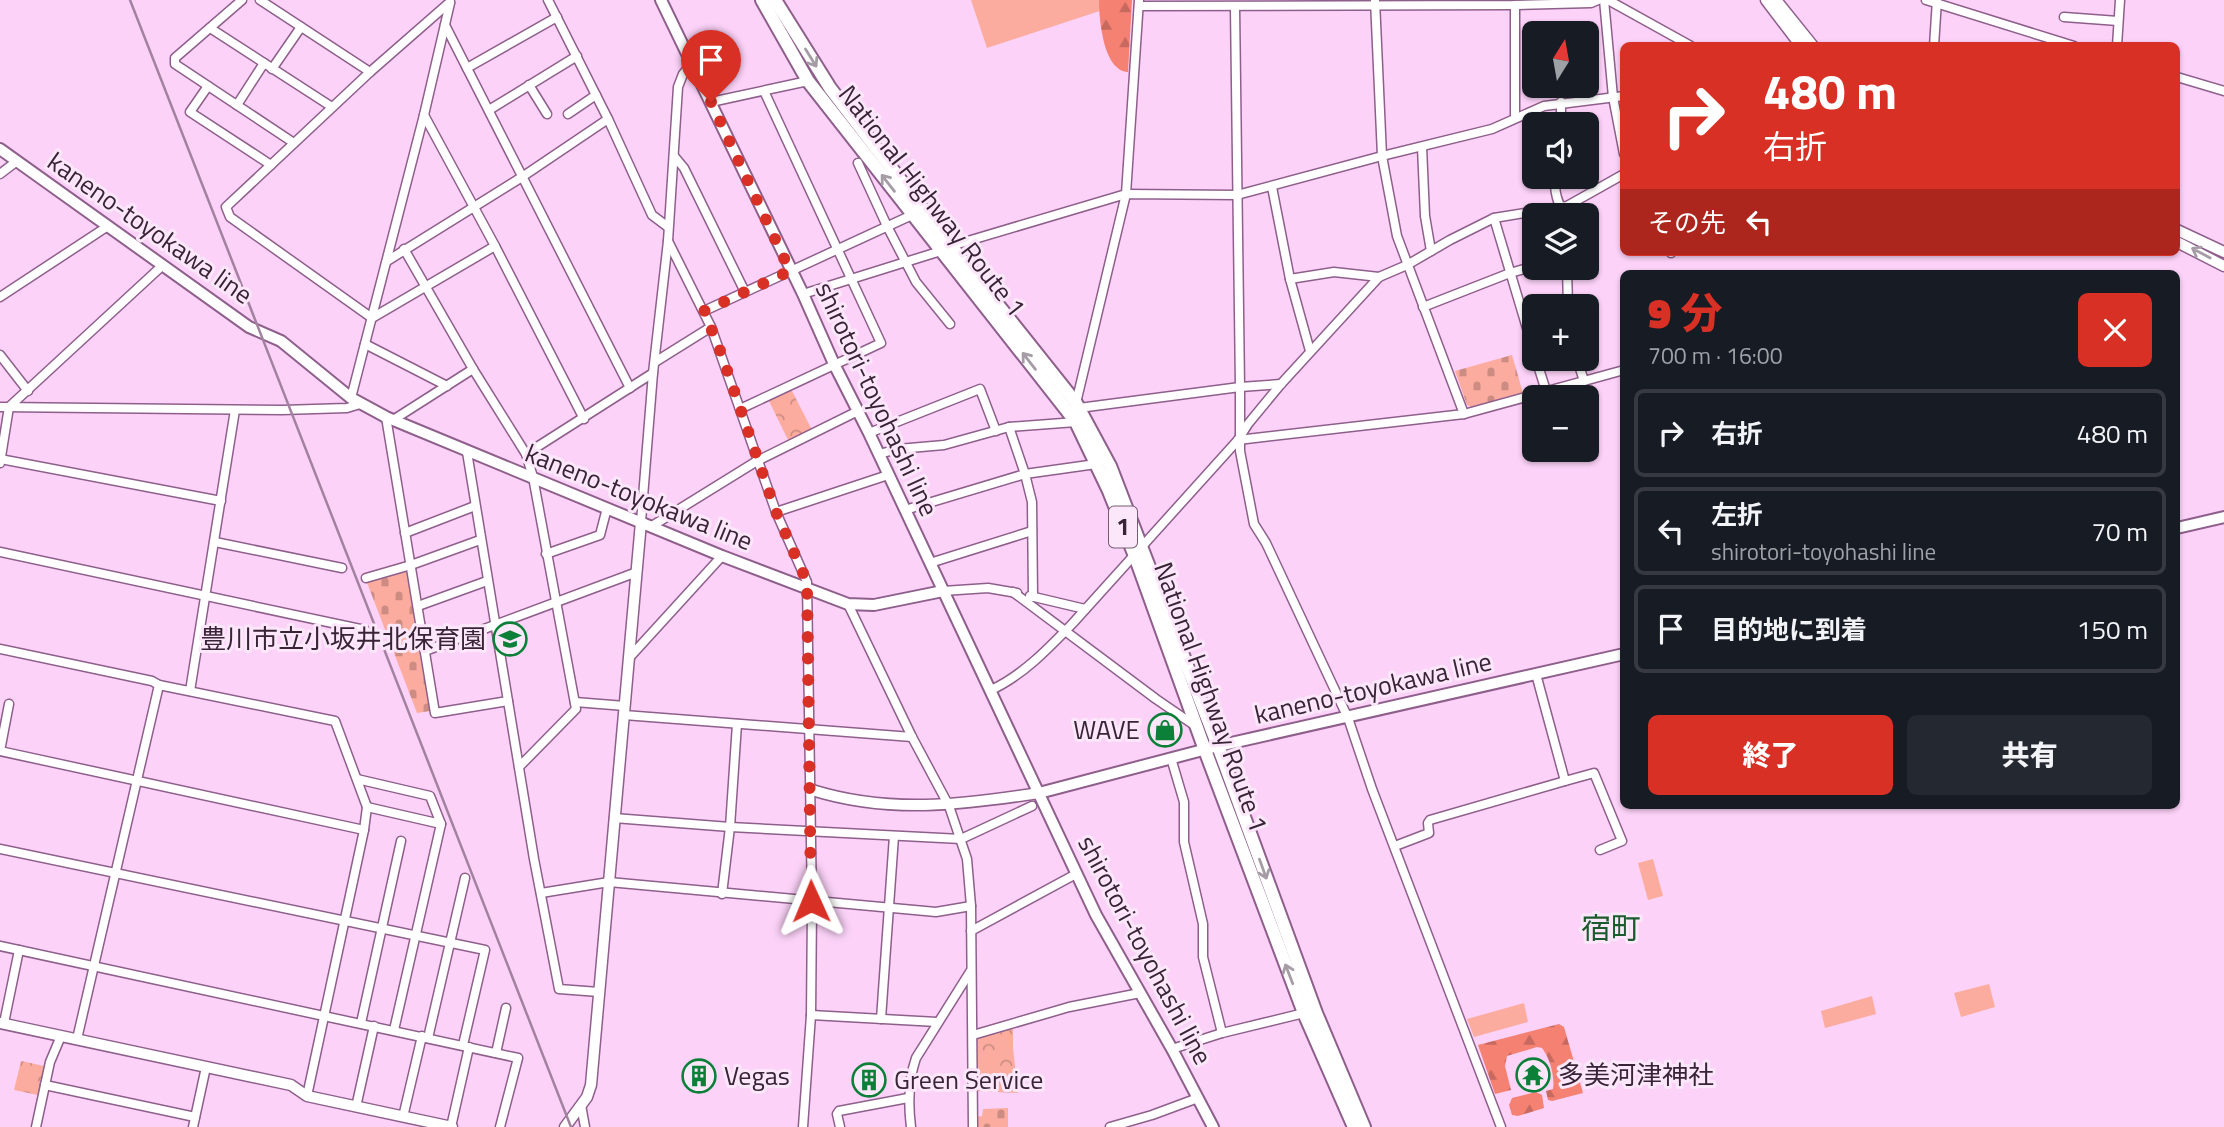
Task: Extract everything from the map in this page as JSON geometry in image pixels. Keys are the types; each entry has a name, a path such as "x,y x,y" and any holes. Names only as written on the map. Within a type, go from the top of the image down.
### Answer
{"highway":[{"name":"National Highway Route 1","path":"762,0 808,81 912,215 946,248 1077,405 1110,466 1197,727 1211,748 1364,1127"},
{"name":"National Highway Route 1","path":"775,0 830,88 1076,422 1138,552 1211,748 1304,1013 1354,1127"}],"main road":[{"name":"shirotori-toyohashi line","path":"661,0 943,591"},
{"name":"kaneno-toyokawa line","path":"0,149 249,327 281,341 356,401 389,419 722,556 848,604 874,605 943,591"},
{"path":"2180,527 2224,517"},
{"path":"943,591 1039,793"},
{"name":"kaneno-toyokawa line","path":"1039,793 1211,748 1620,655"},
{"name":"shirotori-toyohashi line","path":"1039,793 1096,915 1213,1127"}],"street":[{"path":"242,0 175,58 175,64 294,143"},
{"path":"260,0 370,72"},
{"path":"548,0 652,215 668,228"},
{"path":"1282,384 1077,405 1126,194 1139,3 1235,7 1375,3 1515,5 1591,3 1598,0"},
{"path":"1606,0 1684,42"},
{"path":"1606,0 1613,97 1620,133"},
{"path":"1766,0 1798,42"},
{"path":"1776,0 1810,42"},
{"path":"1926,0 2062,42"},
{"path":"2117,42 2120,0"},
{"path":"4,407 235,410 347,408 356,401 365,344 451,1"},
{"path":"372,318 230,217 226,208 370,72 451,1"},
{"path":"1934,42 1936,1"},
{"path":"1375,3 1382,156 1397,236 1464,414"},
{"path":"1515,5 1515,118"},
{"path":"1235,7 1240,387 1238,440 1254,524 1266,543 1348,718 1501,1127"},
{"path":"467,68 557,17"},
{"path":"2064,17 2118,21"},
{"path":"445,25 630,388"},
{"path":"237,105 301,27"},
{"path":"210,28 332,107"},
{"path":"489,110 577,56"},
{"path":"565,1127 582,1105 591,1085 637,572 646,524 653,373 668,242 678,87 683,74 692,63"},
{"path":"2180,78 2224,91"},
{"path":"711,102 808,81"},
{"path":"529,85 547,114"},
{"path":"208,86 190,111 271,165"},
{"path":"740,409 880,343 764,91"},
{"path":"568,114 596,95"},
{"path":"803,294 1126,194 1237,195 1492,129 1544,106 1620,96"},
{"path":"1562,102 1562,112"},
{"path":"424,115 474,205 584,419"},
{"path":"387,261 608,120"},
{"path":"1422,147 1425,216 1431,251"},
{"path":"674,156 684,168 745,292"},
{"path":"0,174 17,161"},
{"path":"858,163 916,282 950,324"},
{"path":"1572,203 1620,176"},
{"path":"1272,187 1290,279 1311,351"},
{"path":"990,690 1006,683 1066,631 1238,440 1282,384 1379,277 1407,265 1494,218 1522,213"},
{"path":"704,311 912,215"},
{"path":"1494,218 1522,313"},
{"path":"0,297 108,226"},
{"path":"2180,231 2224,251"},
{"path":"668,242 711,327 776,512 807,582 811,729 811,1014 803,1127"},
{"path":"2180,243 2224,266"},
{"path":"372,318 495,246"},
{"path":"404,249 526,454 533,477 576,709 519,767"},
{"path":"4,407 28,391 163,265"},
{"path":"1423,307 1522,270"},
{"path":"1290,279 1334,272 1379,277"},
{"path":"655,362 711,327"},
{"path":"365,344 447,386"},
{"path":"0,355 28,391"},
{"path":"474,369 389,419 435,713 508,701"},
{"path":"1581,371 1584,381"},
{"path":"1569,385 1620,371"},
{"path":"526,454 653,373"},
{"path":"869,433 980,389 996,431"},
{"path":"1238,440 1464,414 1522,398"},
{"path":"4,407 0,460 221,501"},
{"path":"190,691 235,410"},
{"path":"646,524 757,461 858,411"},
{"path":"879,454 898,449 944,445 1009,427 1076,422"},
{"path":"1009,427 1032,502 1033,597"},
{"path":"467,452 559,989 599,992"},
{"path":"905,510 1025,474 1096,464"},
{"path":"776,512 888,475"},
{"path":"405,533 475,506"},
{"path":"546,554 600,535 607,508"},
{"path":"930,563 1032,531"},
{"path":"366,578 480,540"},
{"path":"215,542 342,568"},
{"path":"0,552 365,630"},
{"path":"629,658 722,556"},
{"path":"425,650 637,572"},
{"path":"418,606 487,581"},
{"path":"943,591 988,587 1085,609"},
{"path":"1013,592 1197,727"},
{"path":"848,604 912,737 949,806 970,874 973,1127"},
{"path":"0,649 335,721 367,807 307,1096"},
{"path":"1536,674 1565,781"},
{"path":"78,1039 159,685"},
{"path":"575,702 737,724 912,737"},
{"path":"9,704 0,751 364,831"},
{"path":"722,894 737,724"},
{"path":"1171,758 1184,802 1184,842 1203,924 1203,957 1222,1033"},
{"path":"1395,846 1429,833 1430,820 1594,773 1622,841 1601,850"},
{"path":"357,779 430,796 441,824 394,1030"},
{"path":"811,790 882,805 949,806 1039,793"},
{"path":"614,818 961,839 1032,806"},
{"path":"367,807 441,824"},
{"path":"881,1019 894,836"},
{"path":"361,1023 401,841"},
{"path":"0,849 485,950 451,1127 307,1096 291,1085 2,1023 19,950"},
{"path":"971,931 1076,874"},
{"path":"403,1117 465,878"},
{"path":"541,893 609,882 936,912 971,906"},
{"path":"0,946 518,1058 500,1127"},
{"path":"911,1127 908,1098 911,1072 916,1058 970,970"},
{"path":"972,1035 1069,1007 1140,993"},
{"path":"496,1053 506,1008"},
{"path":"1172,1049 1222,1033 1304,1013"},
{"path":"811,1014 937,1022"},
{"path":"356,1107 374,1026"},
{"path":"36,1127 50,1062 61,1036"},
{"path":"193,1127 206,1066"},
{"path":"46,1085 195,1117"},
{"path":"840,1127 837,1114 839,1111 908,1098"},
{"path":"1110,1127 1198,1098"},
{"path":"582,1105 585,1127"}],"green space":[{"path":"971,0 1133,0 987,48"},
{"path":"1099,0 1132,0 1128,72 1113,63 1108,54 1100,19"},
{"path":"1512,355 1522,393 1471,407 1467,405 1455,371"},
{"path":"791,389 812,430 789,442 768,399"},
{"path":"407,569 410,571 432,708 430,711 417,713 366,580"},
{"path":"1653,859 1663,896 1648,900 1638,863"},
{"path":"1989,984 1995,1007 1961,1017 1954,993"},
{"path":"1872,996 1876,1014 1825,1028 1821,1011"},
{"path":"1524,1003 1528,1022 1474,1037 1467,1019"},
{"path":"1559,1024 1564,1027 1583,1093 1548,1100 1546,1091 1553,1089 1553,1073 1545,1052 1537,1047 1507,1056 1505,1066 1511,1090 1495,1094 1478,1045"},
{"path":"1013,1027 1018,1093 976,1091 976,1039 978,1036"},
{"path":"21,1061 44,1066 38,1095 14,1090"},
{"path":"1536,1092 1542,1095 1544,1108 1518,1116 1512,1115 1509,1105 1512,1098"},
{"path":"1008,1108 1008,1127 976,1127 976,1117 982,1116 983,1109"}],"railway":[{"path":"130,0 571,1127"}],"place":[{"name":"豊川市立小坂井北保育園","path":"510,639"},
{"name":"WAVE","path":"1165,730"},
{"name":"多美河津神社","path":"1533,1075"},
{"name":"Vegas","path":"699,1076"},
{"name":"Green Service","path":"869,1080"}],"district":[{"name":"宿町","path":"1611,929"}],"route":[{"path":"711,102 790,271 704,311 776,512 807,582 811,729 811,901"}]}
